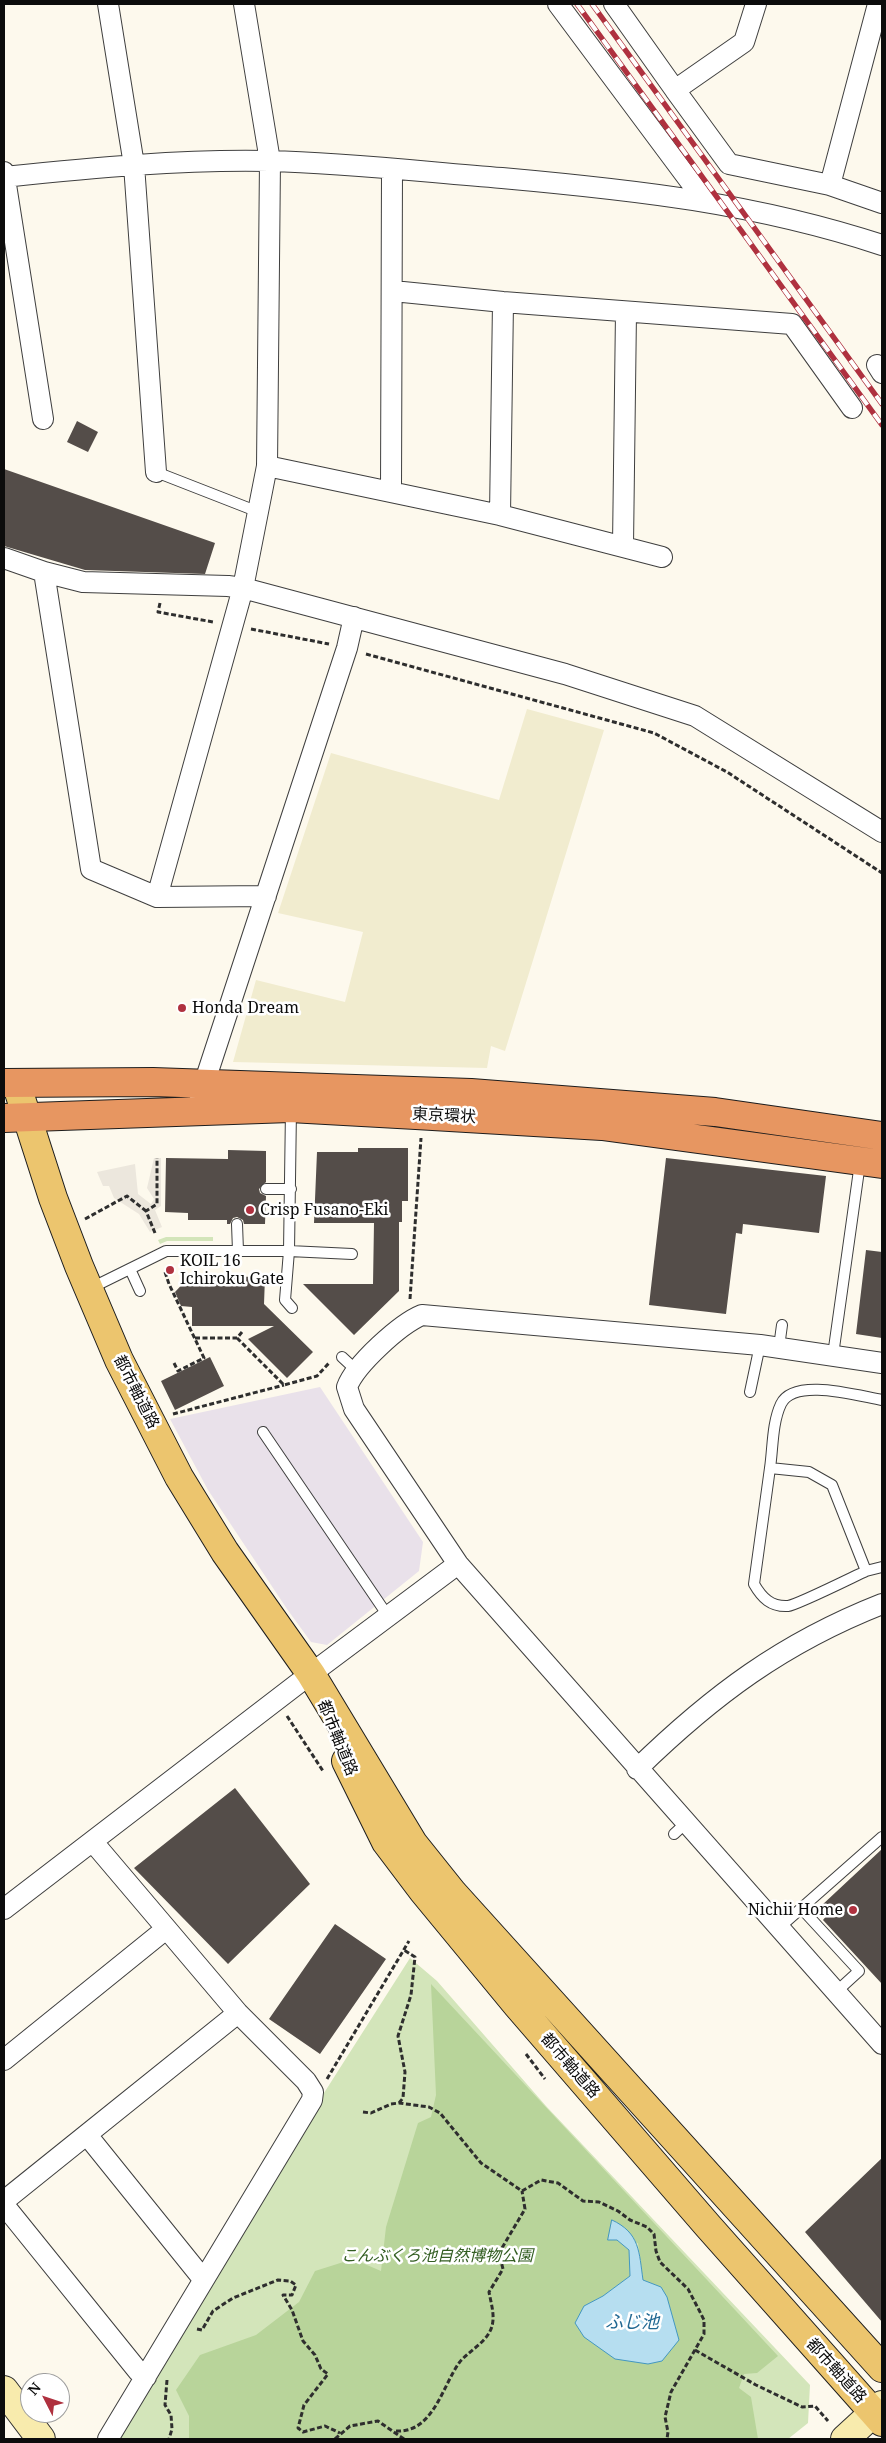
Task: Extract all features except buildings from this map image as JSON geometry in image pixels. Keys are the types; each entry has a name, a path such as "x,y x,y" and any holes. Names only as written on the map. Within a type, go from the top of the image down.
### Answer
{"highway":[{"name":"東京環状","path":"10,1083 206,1084 471,1093 715,1112 882,1136"},
{"name":"東京環状","path":"15,1117 290,1108 602,1126 871,1162"}],"main road":[{"name":"都市軸道路","path":"10,1083 15,1117 53,1198 118,1360 179,1477 225,1552 311,1674 413,1843 453,1893 882,2368"},
{"name":"都市軸道路","path":"311,1674 372,1819 386,1842 417,1884 517,2005 880,2414"}],"street":[{"path":"108,4 134,165 156,472"},
{"path":"157,897 242,588 256,511 267,466 270,161 244,4"},
{"path":"558,4 704,200"},
{"path":"614,4 729,164 830,186 882,203"},
{"path":"675,90 744,42 756,4"},
{"path":"830,186 878,4"},
{"path":"43,420 4,176 134,165 270,161 392,169 632,190 704,200 793,219 882,245"},
{"path":"391,491 392,169"},
{"path":"392,291 502,302 792,324 852,408"},
{"path":"500,515 502,302"},
{"path":"623,545 626,312"},
{"path":"267,466 500,515 662,556"},
{"path":"4,558 44,572 83,582 242,588 565,674 694,716 882,832"},
{"path":"44,572 91,869 157,897 266,896"},
{"path":"193,1112 206,1084 347,648 354,618"},
{"path":"882,1363 769,1346 422,1314 401,1326 349,1364 351,1376 347,1387 354,1409 458,1564 637,1769 680,1829 780,1928 882,2044"},
{"path":"4,1909 458,1564"},
{"path":"637,1769 700,1710 760,1665 847,1618 882,1604"},
{"path":"93,1842 238,2013 306,2081 313,2092 312,2100 108,2439"},
{"path":"4,2060 166,1929"},
{"path":"146,2377 138,2371 4,2203 238,2013"},
{"path":"87,2135 203,2280"},
{"path":"4,2390 41,2439"},
{"path":"836,2430 880,2414"}],"lane":[{"path":"156,472 256,511"},
{"path":"290,1108 291,1188 285,1300 292,1308"},
{"path":"833,1355 846,1262 871,1162"},
{"path":"266,1188 291,1188"},
{"path":"237,1224 238,1251"},
{"path":"89,1290 166,1251 289,1251 352,1254"},
{"path":"130,1269 140,1291"},
{"path":"750,1392 769,1346 782,1325"},
{"path":"882,1400 810,1389 795,1392 782,1402 778,1414 754,1584 761,1598 774,1604 789,1606 866,1571 882,1566"},
{"path":"263,1432 388,1616"},
{"path":"770,1468 809,1472 832,1484 866,1571"},
{"path":"780,1928 882,1837"},
{"path":"801,1908 859,1971 836,1992"}],"path":[{"path":"164,585 158,612 347,648 654,733 728,772 882,873"},
{"path":"410,1302 421,1129"},
{"path":"146,1211 157,1204 158,1158"},
{"path":"80,1222 127,1196 146,1211 155,1233"},
{"path":"166,1272 169,1284 204,1358 178,1371 174,1363"},
{"path":"236,1338 242,1332"},
{"path":"195,1338 236,1338 284,1385"},
{"path":"175,1414 317,1376 329,1363"},
{"path":"313,2092 321,2089 409,1942"},
{"path":"399,2103 403,2098 405,2072 398,2036 411,1995 415,1957 404,1950"},
{"path":"363,2112 371,2113 391,2104 399,2103 429,2107 440,2113 481,2163 522,2191 525,2209 498,2253 503,2269 489,2292 492,2307 492,2327 479,2344 460,2362 441,2399 418,2426 404,2432 396,2431"},
{"path":"522,2191 541,2180 558,2183 583,2201 599,2202 618,2211 630,2220 647,2227 654,2234 656,2251 660,2262 688,2289 704,2320 704,2334 671,2392 665,2417 667,2439"},
{"path":"194,2327 202,2330 214,2311 233,2298 278,2280 290,2281 296,2286 292,2295 283,2295 292,2310 303,2341 315,2356 321,2369 328,2374 304,2405 298,2428 303,2432 325,2426 340,2433"},
{"path":"695,2350 756,2385 802,2407 815,2406 836,2430"},
{"path":"168,2375 165,2405 171,2415 172,2429 169,2439"},
{"path":"335,2439 350,2426 378,2421 396,2431 404,2439"}],"shaded area":[{"path":"527,709 604,730 505,1051 491,1046 487,1068 233,1062 256,980 345,1002 363,932 278,913 331,753 499,800"},
{"path":"154,1158 161,1158 161,1206 155,1210 162,1227 150,1232 139,1214 114,1198 109,1186 103,1186 97,1172 135,1164 138,1194 151,1204 154,1199 147,1188"},
{"path":"320,1387 423,1542 419,1571 327,1645 311,1642 287,1609 208,1490 170,1419"}],"green space":[{"path":"166,1237 213,1237 213,1241 167,1241 160,1244 158,1240"},
{"name":"こんぶくろ池自然博物公園","path":"410,1958 437,1981 546,2106 810,2385 808,2423 788,2439 118,2439 259,2195"},
{"name":"こんぶくろ池自然博物公園","path":"431,1984 778,2356 757,2373 744,2374 739,2388 751,2397 758,2439 189,2439 189,2416 176,2390 200,2355 256,2335 299,2302 315,2271 353,2259 381,2271 386,2227 418,2123 431,2117 436,2095","holes":["617,2240 638,2243 643,2280 661,2287 584,2306 603,2296 630,2276 629,2250"]}],"water":[{"name":"ふじ池","path":"612,2220 621,2225 633,2237 639,2252 643,2280 661,2287 667,2297 679,2340 662,2361 648,2364 615,2359 584,2337 575,2323 584,2306 603,2296 630,2276 629,2250 617,2240 608,2240"}],"railway":[{"path":"577,4 882,425"},
{"path":"592,4 882,404"}],"place":[{"name":"Honda Dream","path":"182,1008"},
{"name":"Crisp Fusano-Eki","path":"250,1210"},
{"name":"KOIL 16 Ichiroku Gate","path":"170,1270"},
{"name":"Nichii Home","path":"853,1910"}]}
